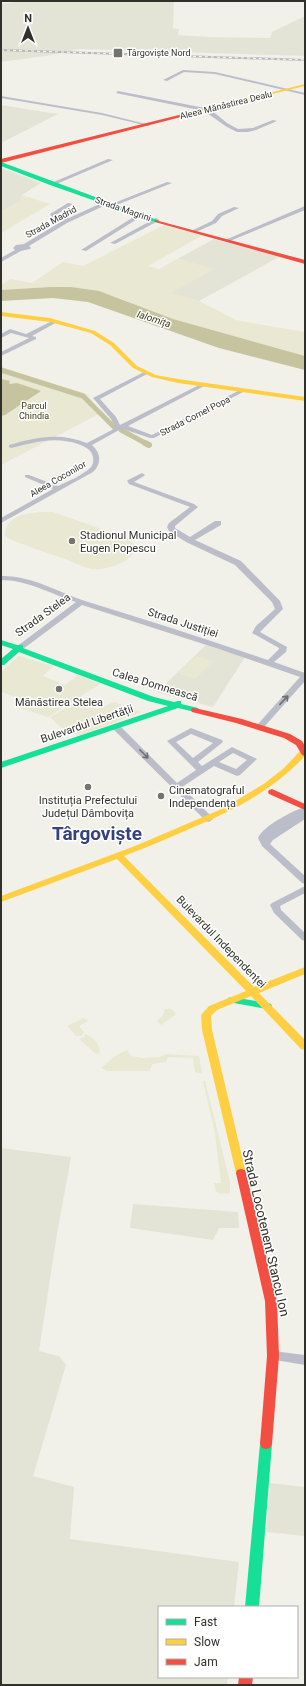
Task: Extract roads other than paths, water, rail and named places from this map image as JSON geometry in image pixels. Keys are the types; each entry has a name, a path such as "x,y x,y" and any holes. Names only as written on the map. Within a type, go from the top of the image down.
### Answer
{"main road":[{"name":"Aleea Mănăstirea Dealu","path":"1,163 305,86"},
{"name":"Strada Magrini","path":"1,163 52,184 156,220 305,262"},
{"name":"Strada Cornel Popa","path":"1,314 56,321 81,328 102,337 135,367 146,373 173,380 305,399"},
{"name":"Calea Domnească","path":"1,638 30,654 121,688 259,726 287,736 304,746"},
{"name":"Calea Domnească","path":"1,642 177,704 262,724 304,746"},
{"name":"Strada Stelea","path":"4,660 18,648"},
{"path":"4,660 30,654"},
{"name":"Bulevardul Libertății","path":"1,765 116,727 177,704"},
{"path":"1,906 209,820 234,808 264,789 295,764 304,746"},
{"path":"1,899 209,826 256,802 272,792 305,763"},
{"path":"272,792 305,808"},
{"name":"Bulevardul Independenței","path":"121,857 305,1046"},
{"name":"Strada Locotenent Stancu Ion","path":"252,1606 273,1356 273,1325 271,1301 205,1024 206,1015 211,1009 252,990 305,970"},
{"path":"240,978 275,982 270,993 267,1006 230,1000 240,978"}],"street":[{"path":"165,80 183,71 189,71 219,74 305,94"},
{"path":"118,92 207,110 232,128 238,130 250,130 275,122"},
{"name":"Aleea Mănăstirea Dealu","path":"1,97 102,114 148,125"},
{"path":"52,184 110,160"},
{"name":"Strada Madrid","path":"1,260 19,250 26,250 28,247 25,246 69,220 169,183"},
{"path":"69,220 54,216 53,214 70,204"},
{"path":"194,231 214,222 220,215 236,208"},
{"path":"228,240 305,208"},
{"path":"84,250 140,214"},
{"path":"113,243 156,220"},
{"path":"27,336 56,321"},
{"path":"1,336 10,331 34,338 2,354"},
{"path":"120,428 114,418 96,398 146,373"},
{"path":"87,445 203,384"},
{"name":"Strada Cornel Popa","path":"120,428 152,437 244,390"},
{"name":"Aleea Coconilor","path":"1,521 89,472 96,466 96,453 93,448 64,439 47,438 10,446"},
{"path":"142,474 132,479 130,481 131,483 194,507 171,526 172,529 189,540 238,563 278,605 279,609 256,630 258,635 283,647 283,650 270,663"},
{"path":"27,476 59,489"},
{"path":"189,540 218,523"},
{"name":"Strada Justiției","path":"1,578 12,578 30,586 198,639 305,676"},
{"name":"Strada Stelea","path":"18,648 81,602"},
{"path":"262,724 305,676"},
{"path":"116,727 209,820"},
{"path":"193,762 219,742 191,731 171,741 202,771"},
{"path":"177,787 214,763"},
{"path":"305,808 264,834 262,838 265,844 305,881"},
{"path":"265,844 270,838 305,815"},
{"path":"305,889 275,905 278,911 305,938"},
{"path":"273,1356 305,1356"},
{"path":"273,1356 305,1360"}],"water":[{"name":"Ialomița","path":"71,287 99,291 173,319 305,356 305,370 219,348 88,302 53,298 1,301 1,290"},
{"path":"1,379 10,381 9,384 17,383 41,391 5,415 1,416"}],"waterway":[{"path":"1,370 83,396 115,428"},
{"path":"121,430 147,444"}],"railway":[{"path":"1,50 305,60"}],"place":[{"name":"Târgoviște Nord","path":"118,53"},
{"name":"Stadionul Municipal Eugen Popescu","path":"72,541"},
{"name":"Mănăstirea Stelea","path":"59,689"},
{"name":"Instituția Prefectului Județul Dâmbovița","path":"88,787"},
{"name":"Cinematograful Independența","path":"161,796"}],"district":[{"name":"Târgoviște","path":"97,833"}],"park label":[{"name":"Parcul Chindia","path":"34,412"}]}
